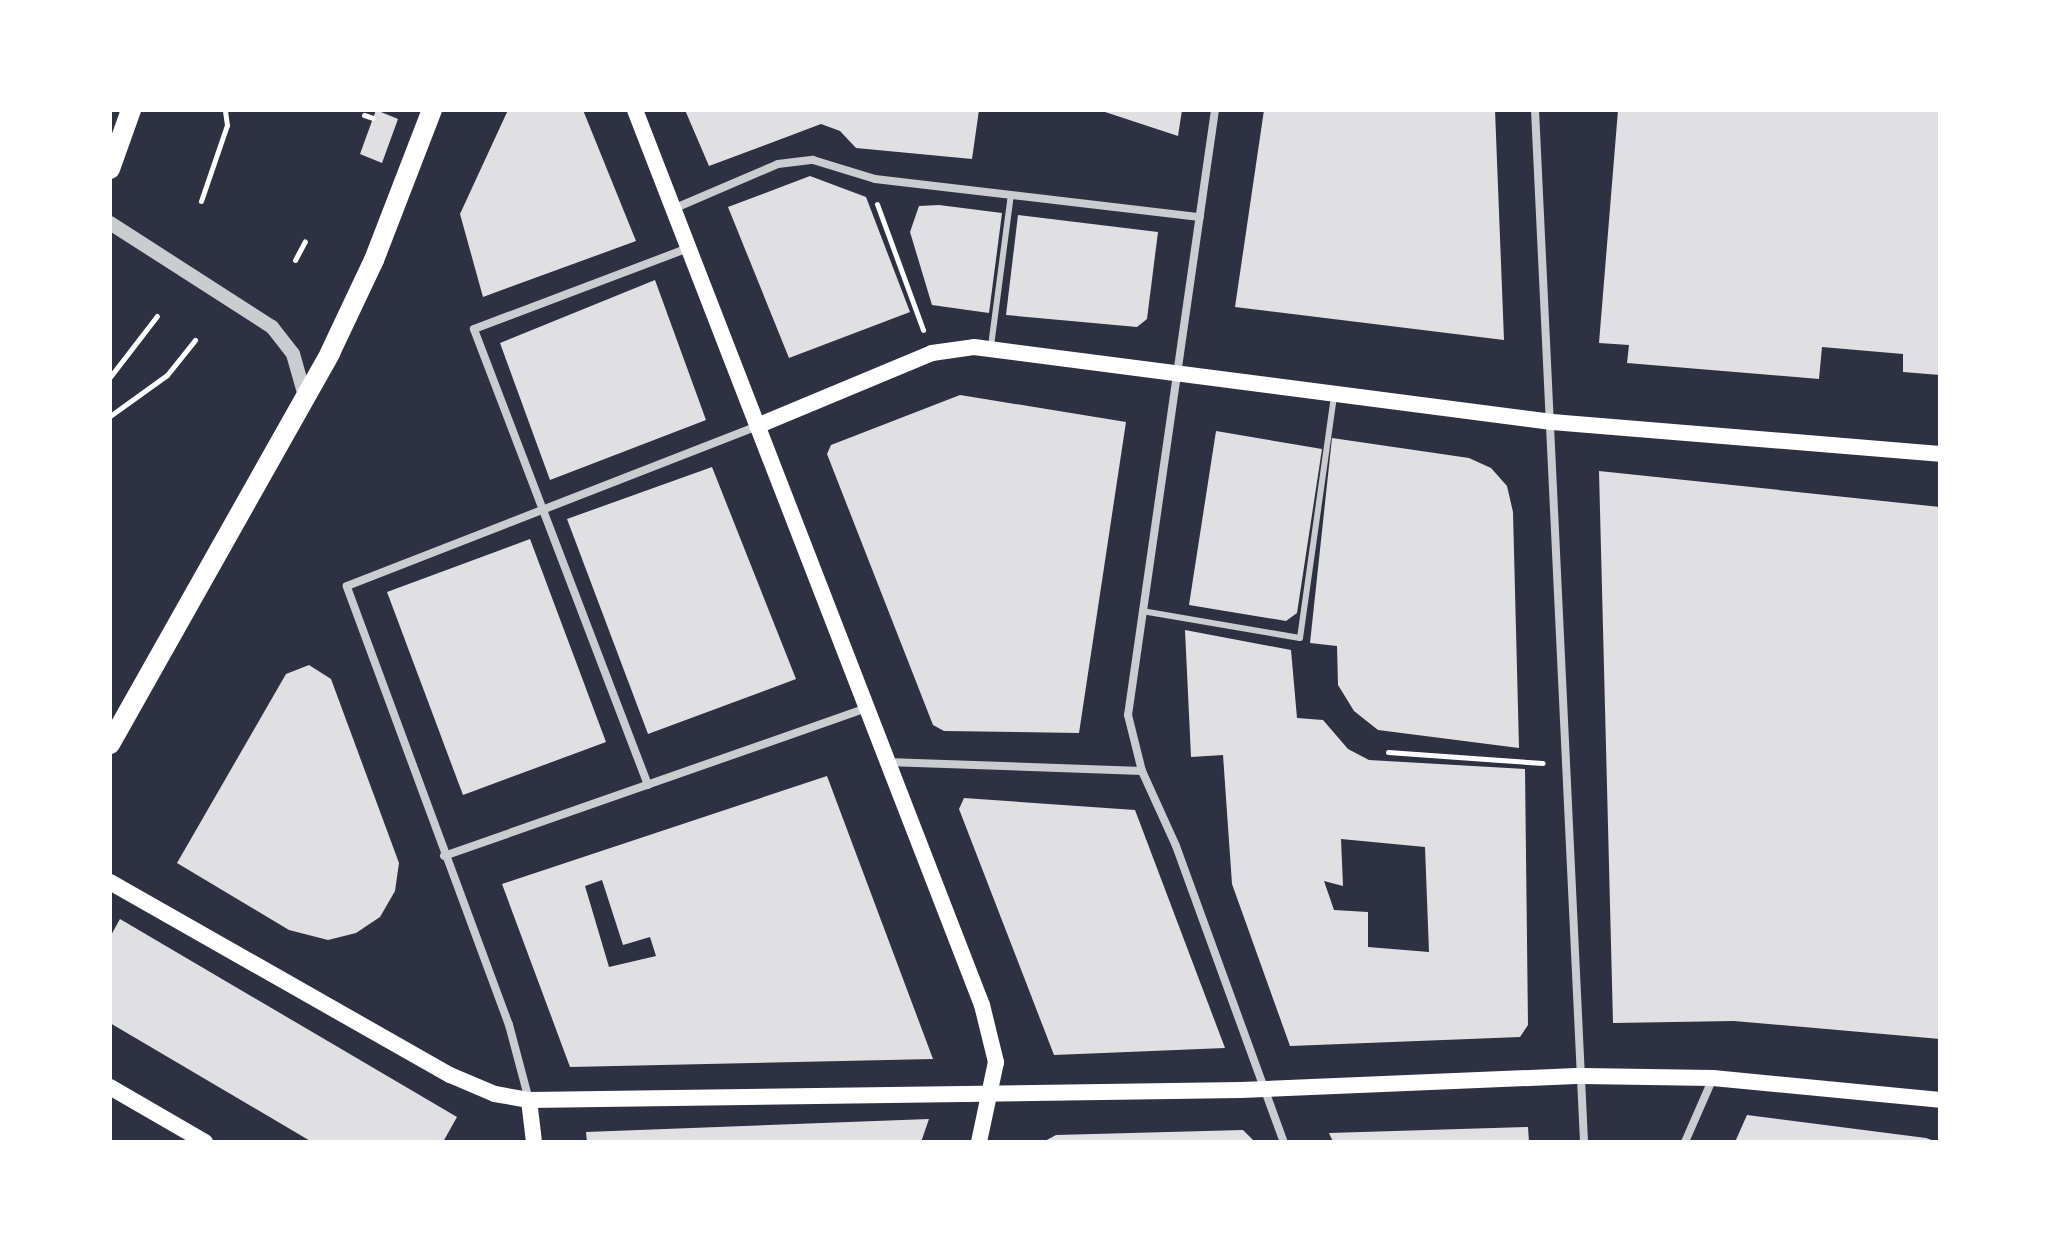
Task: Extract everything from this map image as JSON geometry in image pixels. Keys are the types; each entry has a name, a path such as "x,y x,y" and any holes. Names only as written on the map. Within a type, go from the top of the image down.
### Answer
{"main road":[{"path":"110,169 131,110"},
{"path":"110,744 305,400 374,260 432,110"},
{"path":"635,110 986,1020 996,1062 979,1142"},
{"path":"757,426 932,353 954,348 991,350 1176,377 1552,422 1940,454"},
{"path":"110,882 450,1075 495,1094 529,1100 1265,1089 1582,1076 1713,1078 1940,1100"},
{"path":"110,1087 205,1142"},
{"path":"529,1100 534,1142"}],"street":[{"path":"1215,110 1128,715 1142,771 1176,846 1284,1142"},
{"path":"1535,110 1584,1142"},
{"path":"673,209 796,160 867,176 1200,217"},
{"path":"110,223 272,327 299,365 305,400"},
{"path":"648,785 545,505 474,329 688,248"},
{"path":"529,1100 509,1025 444,856 347,586 545,505 757,426"},
{"path":"444,856 866,708"},
{"path":"887,762 1142,771"},
{"path":"1685,1142 1713,1078"}],"lane":[{"path":"991,350 1011,195"},
{"path":"1141,611 1300,638 1334,396"}],"path":[{"path":"201,201 227,125 225,110"},
{"path":"364,115 373,118"},
{"path":"867,176 932,353"},
{"path":"295,260 305,241"},
{"path":"110,377 157,316"},
{"path":"110,416 167,375 195,340"},
{"path":"1388,752 1568,764"}],"building":[{"path":"376,110 398,119 382,163 360,154"},
{"path":"508,110 583,110 636,241 483,297 460,214"},
{"path":"685,110 979,110 972,159 856,148 840,131 821,124 709,166"},
{"path":"1099,110 1182,110 1178,136"},
{"path":"1264,110 1495,110 1504,340 1235,307"},
{"path":"1618,110 1940,110 1940,375 1903,372 1903,354 1822,347 1819,379 1627,363 1629,345 1599,343"},
{"path":"810,176 866,197 910,312 789,358 728,207"},
{"path":"939,205 1002,213 989,313 932,305 910,232 919,206"},
{"path":"1018,215 1158,232 1147,319 1137,327 1006,315"},
{"path":"655,280 706,420 550,480 500,343"},
{"path":"960,395 1126,422 1079,733 944,731 933,725 827,454 831,445"},
{"path":"1216,431 1322,449 1297,613 1286,621 1189,605"},
{"path":"1332,438 1469,458 1491,468 1507,486 1513,512 1519,748 1378,730 1354,711 1338,685 1337,646 1310,643"},
{"path":"712,467 796,679 648,734 567,519"},
{"path":"1599,471 1940,507 1940,1039 1734,1021 1613,1023"},
{"path":"530,539 606,742 463,795 387,592"},
{"path":"1185,630 1291,650 1297,718 1323,720 1348,749 1369,760 1525,769 1528,1025 1520,1037 1290,1046 1232,884 1223,755 1191,757","holes":["1341,839 1425,847 1429,952 1368,947 1368,912 1334,910 1324,881 1343,886"]},
{"path":"309,665 331,679 399,863 395,891 380,917 356,933 328,940 289,930 177,863 286,674"},
{"path":"827,776 933,1059 570,1067 502,884","holes":["602,880 623,945 650,937 656,956 609,967 585,886"]},
{"path":"964,798 1135,810 1225,1048 1054,1055 959,809"},
{"path":"120,919 457,1117 443,1142 312,1142 110,1023 110,937"},
{"path":"1747,1115 1926,1138 1937,1142 1735,1142"},
{"path":"929,1119 921,1142 587,1142 586,1132"},
{"path":"1528,1127 1529,1142 1333,1142 1329,1133"},
{"path":"1243,1130 1255,1142 1043,1142 1056,1135"}]}
